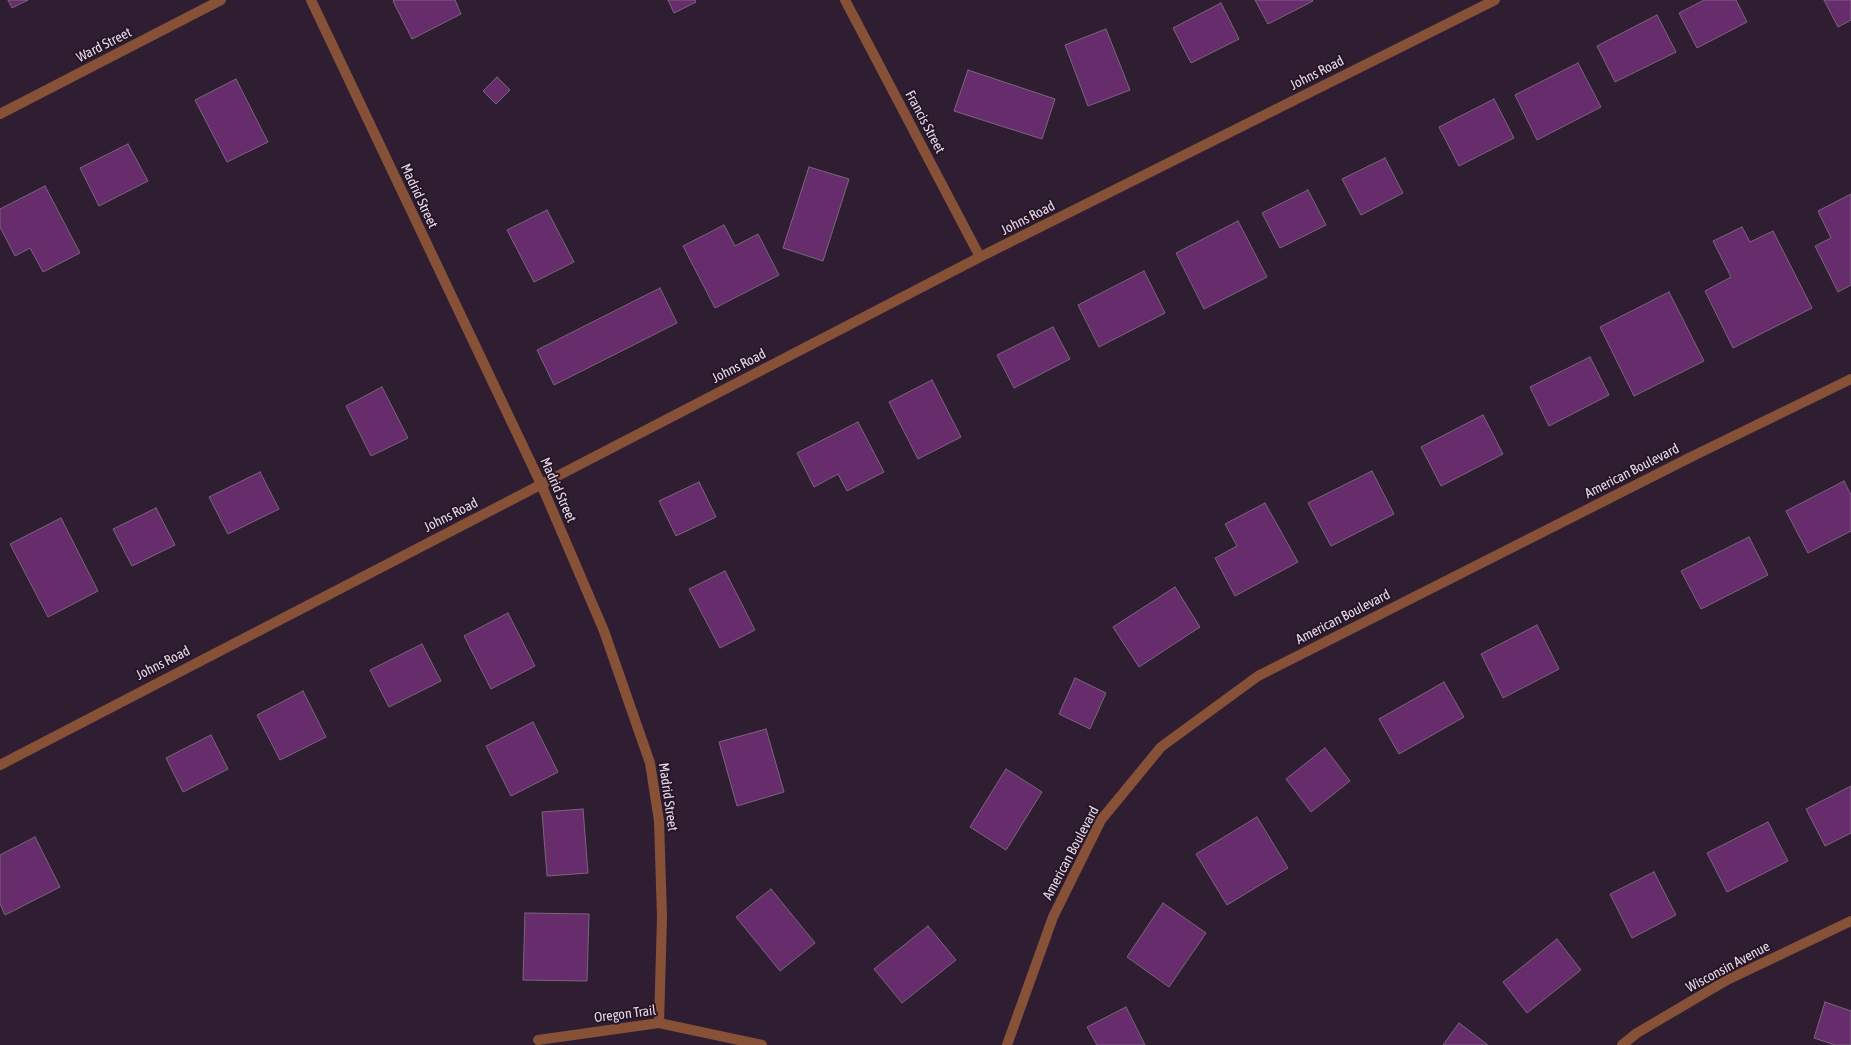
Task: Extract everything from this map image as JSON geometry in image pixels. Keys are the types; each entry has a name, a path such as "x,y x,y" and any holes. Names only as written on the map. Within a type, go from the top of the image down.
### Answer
{"street":[{"name":"Ward Street","path":"0,114 221,0"},
{"name":"Madrid Street","path":"311,0 541,484 604,631 650,763 659,821 662,917 659,1023"},
{"name":"Francis Street","path":"845,0 980,257"},
{"name":"Johns Road","path":"0,765 980,257 1495,0"},
{"name":"American Boulevard","path":"1007,1045 1053,917 1101,820 1161,747 1258,676 1686,459 1851,379"},
{"name":"Wisconsin Avenue","path":"1622,1045 1637,1033 1727,980 1851,921"},
{"name":"Oregon Trail","path":"538,1040 659,1023 762,1045"}],"building":[{"path":"8,0 28,0 12,8"},
{"path":"455,0 461,14 412,39 393,1"},
{"path":"668,0 695,0 696,2 674,13"},
{"path":"1255,0 1312,0 1313,1 1268,24"},
{"path":"1704,0 1736,0 1747,22 1697,48 1679,13"},
{"path":"1824,0 1851,0 1851,20 1838,27"},
{"path":"1221,3 1239,39 1191,63 1173,28"},
{"path":"1657,15 1676,52 1615,82 1597,46"},
{"path":"1106,29 1130,90 1088,106 1065,45"},
{"path":"1578,63 1601,107 1537,140 1515,95"},
{"path":"968,70 1055,99 1042,139 954,111"},
{"path":"497,77 510,90 496,104 483,91"},
{"path":"236,79 268,142 227,162 195,100"},
{"path":"1494,99 1514,138 1459,166 1439,127"},
{"path":"128,144 148,181 99,206 80,168"},
{"path":"1385,158 1403,193 1361,215 1342,179"},
{"path":"809,167 849,179 823,261 783,248"},
{"path":"45,186 80,253 43,272 30,248 15,256 0,227 0,209"},
{"path":"1308,190 1326,225 1280,248 1262,213"},
{"path":"1851,194 1851,285 1838,292 1815,246 1831,238 1818,211"},
{"path":"547,210 574,262 534,282 507,230"},
{"path":"1238,221 1267,277 1204,309 1176,253"},
{"path":"724,225 735,246 758,234 779,275 715,308 683,246"},
{"path":"1742,227 1750,242 1773,231 1812,308 1733,348 1705,291 1731,277 1713,241"},
{"path":"1144,271 1165,313 1099,347 1078,305"},
{"path":"660,288 677,323 554,385 537,350"},
{"path":"1669,292 1704,361 1634,396 1600,327"},
{"path":"1053,327 1070,359 1014,388 997,355"},
{"path":"1590,357 1609,395 1549,426 1530,387"},
{"path":"932,380 961,437 918,459 889,402"},
{"path":"382,387 408,438 371,456 346,406"},
{"path":"1483,415 1503,454 1441,486 1421,447"},
{"path":"858,422 884,472 847,491 838,474 814,487 797,453"},
{"path":"1372,471 1394,514 1331,546 1308,503"},
{"path":"260,472 279,509 228,534 209,497"},
{"path":"1844,481 1851,495 1851,531 1808,553 1786,511"},
{"path":"699,482 716,517 676,536 659,501"},
{"path":"1265,503 1298,562 1235,596 1215,558 1237,546 1225,524"},
{"path":"156,508 175,545 132,566 113,529"},
{"path":"61,518 98,591 48,617 10,544"},
{"path":"1749,537 1768,575 1701,609 1681,571"},
{"path":"725,571 755,630 720,648 689,589"},
{"path":"1175,587 1200,627 1139,667 1113,627"},
{"path":"508,613 535,666 491,689 464,636"},
{"path":"1537,625 1559,669 1503,698 1481,654"},
{"path":"422,644 441,681 389,707 370,670"},
{"path":"1075,678 1106,693 1090,729 1059,714"},
{"path":"1444,682 1464,717 1399,754 1379,719"},
{"path":"303,691 326,737 280,760 257,715"},
{"path":"533,722 558,772 511,796 486,746"},
{"path":"766,729 784,792 737,806 719,742"},
{"path":"211,735 228,769 183,792 166,758"},
{"path":"1325,748 1350,781 1311,812 1286,779"},
{"path":"1006,769 1042,792 1006,850 970,827"},
{"path":"1851,786 1851,833 1825,846 1806,809"},
{"path":"583,809 588,873 547,876 542,812"},
{"path":"1257,817 1288,868 1227,905 1196,854"},
{"path":"1768,822 1788,861 1727,892 1707,853"},
{"path":"35,837 60,887 5,915 0,904 0,855"},
{"path":"1654,872 1676,915 1632,938 1610,894"},
{"path":"771,889 815,943 780,971 736,917"},
{"path":"1163,903 1206,933 1169,987 1127,957"},
{"path":"525,913 589,914 587,981 523,980"},
{"path":"928,926 956,960 902,1003 874,969"},
{"path":"1557,939 1581,970 1527,1013 1503,982"},
{"path":"1825,1002 1851,1011 1851,1045 1835,1045 1814,1038"},
{"path":"1126,1007 1145,1045 1097,1045 1087,1027"},
{"path":"1459,1023 1488,1045 1443,1045"}]}
